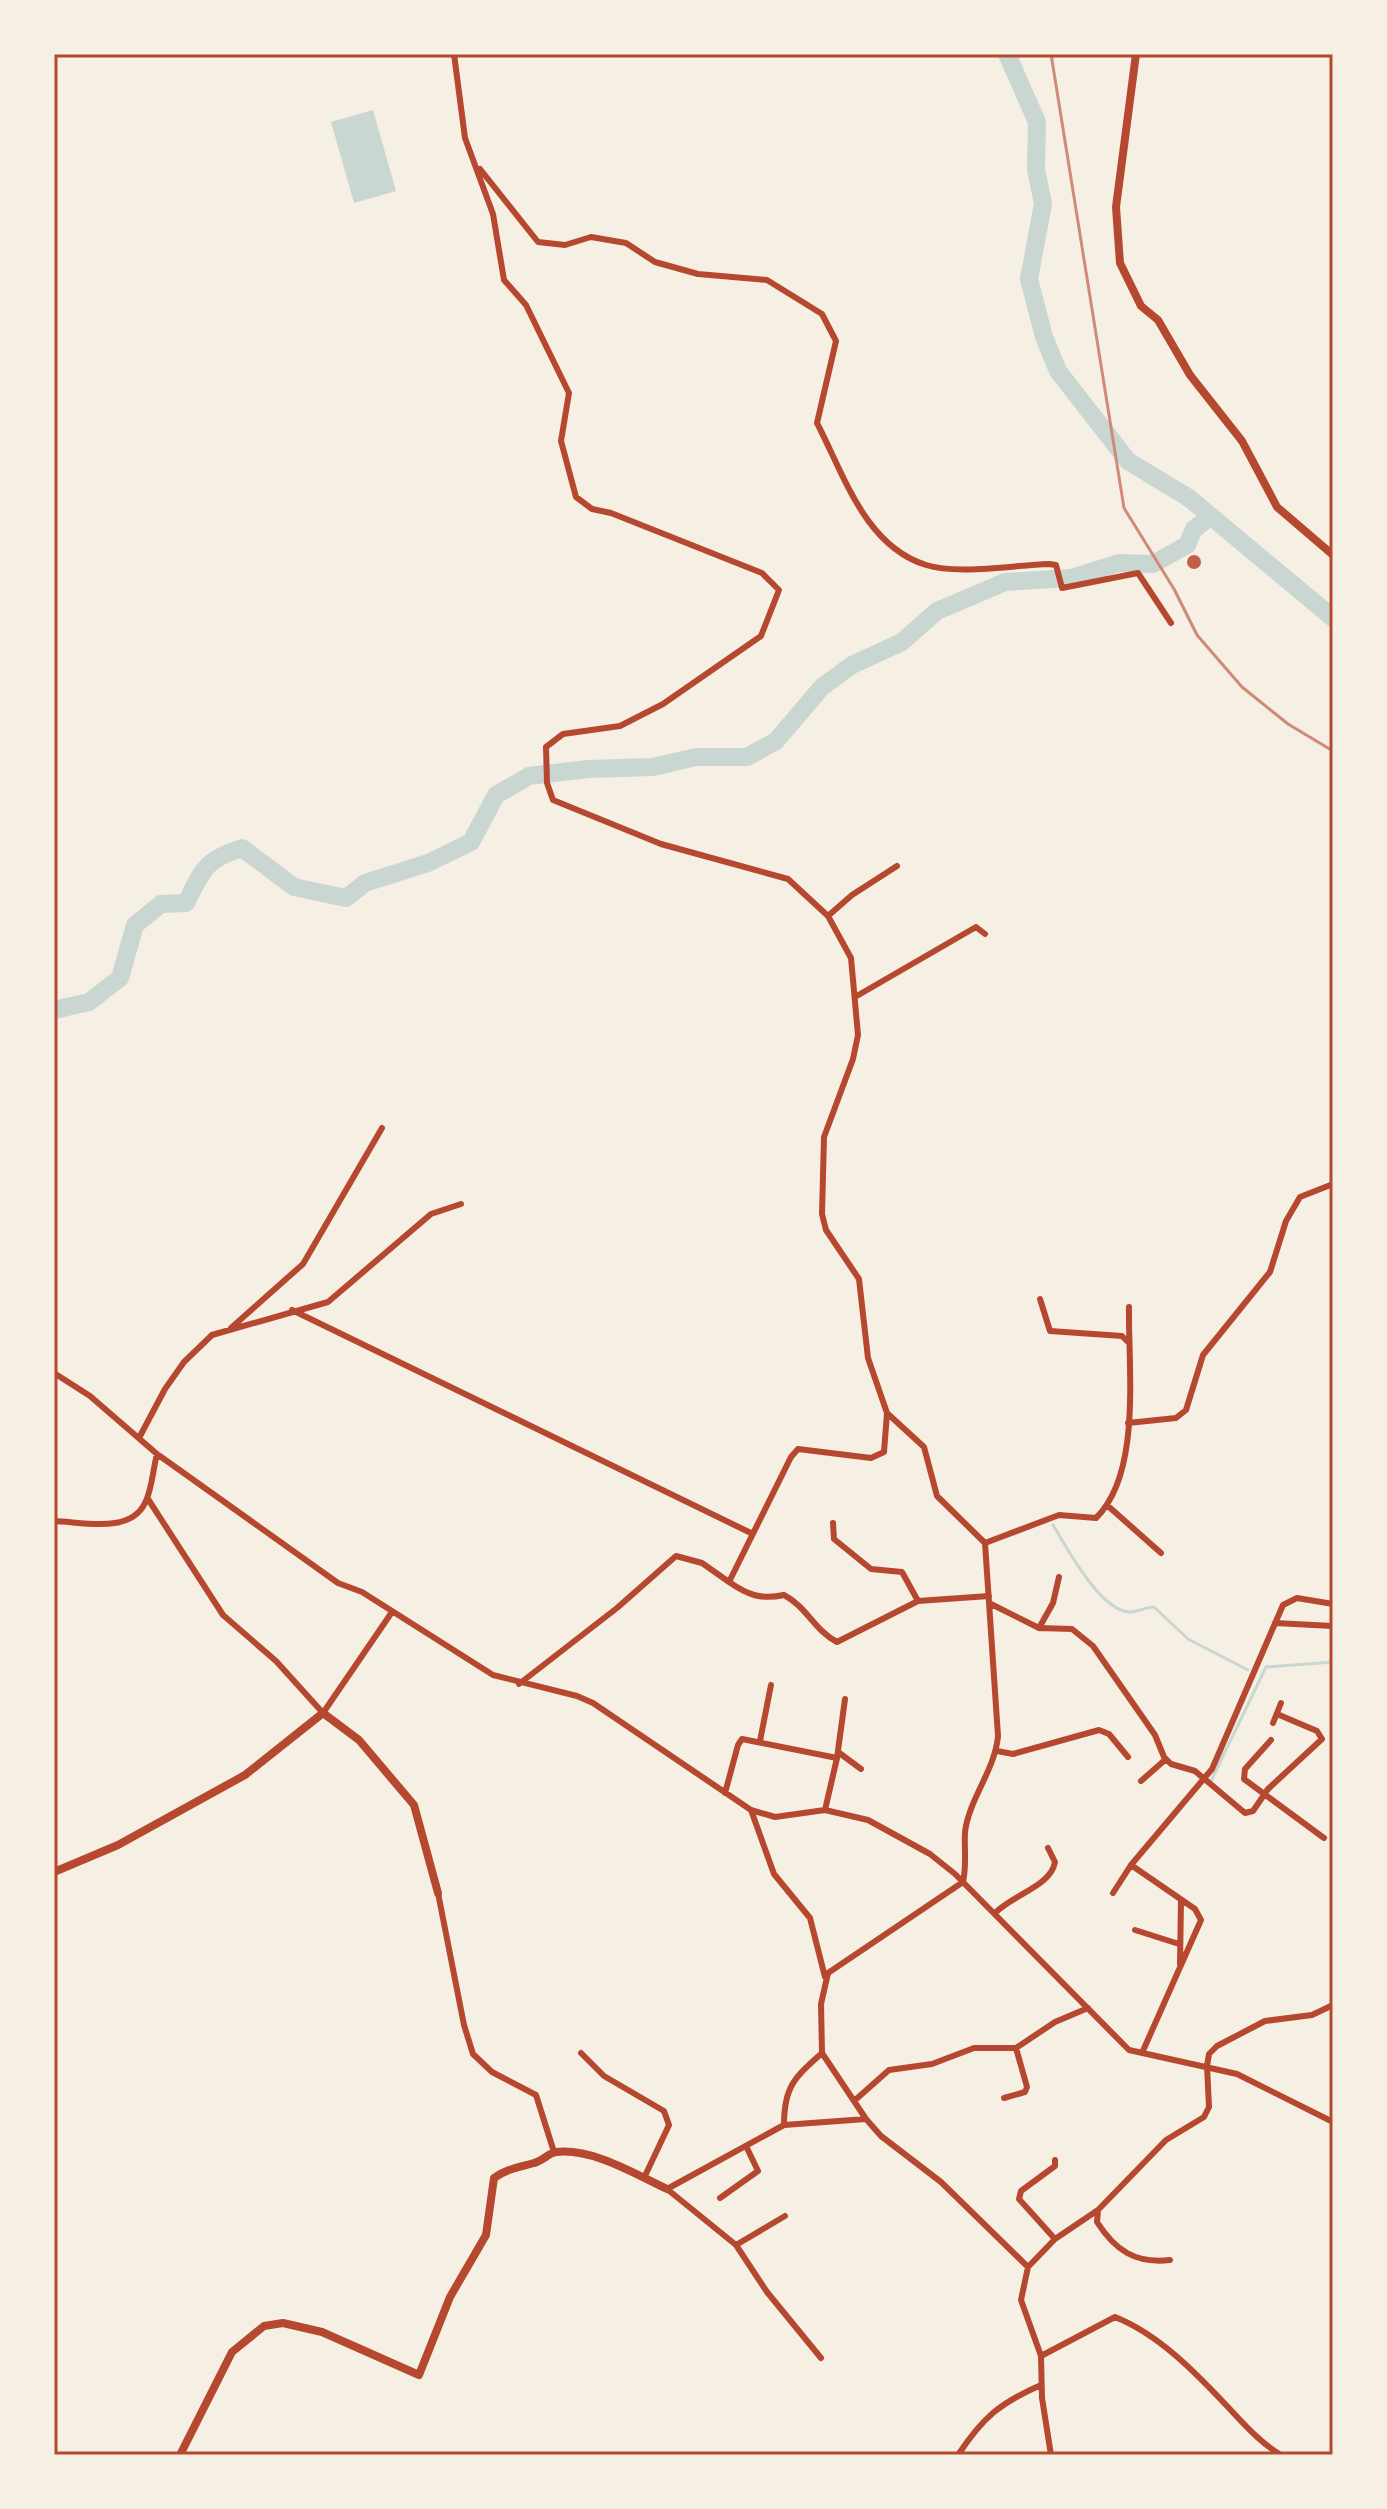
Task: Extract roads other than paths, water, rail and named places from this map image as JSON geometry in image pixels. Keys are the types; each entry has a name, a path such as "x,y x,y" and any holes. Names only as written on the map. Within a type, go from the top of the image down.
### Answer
{"street":[{"path":"454,54 465,138 493,214 504,280 526,305 569,393 561,441 576,497 592,509 611,513 762,573 779,590 761,636 663,704 620,726 563,734 546,747 547,783 553,800 661,844 788,879 828,916 851,958 858,1035 853,1059 824,1137 822,1214 826,1230 859,1279 868,1358 887,1413 884,1452 871,1458 798,1449 729,1582"},
{"path":"1136,54 1116,207 1120,263 1141,306 1158,320 1190,375 1242,441 1277,507 1333,555"},
{"path":"475,163 538,242 565,245 591,237 626,243 655,262 698,274 767,280 822,314 836,341 817,423 873,530 895,550 927,565 951,568 1056,565 1062,588 1138,573 1171,623"},
{"path":"828,916 852,895 897,866"},
{"path":"855,997 976,927 985,934"},
{"path":"229,1330 303,1264 382,1128"},
{"path":"1128,1423 1176,1418 1186,1410 1203,1355 1270,1272 1286,1221 1300,1197 1333,1184"},
{"path":"139,1438 153,1407 184,1362 212,1335 328,1302 431,1214 461,1204"},
{"path":"1040,1299 1050,1331 1122,1336 1128,1342"},
{"path":"985,1543 1059,1515 1096,1518 1108,1506 1126,1450 1129,1307"},
{"path":"292,1310 753,1534"},
{"path":"56,1376 90,1396 157,1454 304,1561 493,1675 519,1684 577,1696 593,1703 751,1810 775,1817 825,1810 868,1820 930,1854 995,1913 1129,2050 1207,2066 1261,2084 1333,2122"},
{"path":"887,1413 924,1447 937,1496 985,1543 997,1751 965,1830 968,1861 963,1882 828,1973 821,2004 822,2053 866,2119 906,2157 941,2182 1028,2267"},
{"path":"54,1521 121,1523 137,1517 148,1499 157,1454"},
{"path":"148,1499 223,1615 276,1661 323,1713 359,1740 414,1805 438,1893 464,2025 473,2054 492,2072 536,2095 554,2152"},
{"path":"1108,1506 1161,1553"},
{"path":"833,1523 834,1539 871,1569 902,1572 918,1601"},
{"path":"519,1684 617,1608 676,1556 702,1563 749,1595 769,1598 784,1595 801,1604 821,1633 837,1642 918,1601 989,1599 1039,1628 1072,1629 1093,1646 1155,1735 1166,1759 1203,1778 1245,1813 1253,1811 1322,1739 1317,1731 1277,1714"},
{"path":"1039,1628 1053,1603 1059,1577"},
{"path":"1113,1893 1131,1865 1212,1769 1283,1605 1297,1598 1333,1604"},
{"path":"54,1872 118,1845 245,1775 323,1713 392,1612"},
{"path":"1275,1623 1333,1626"},
{"path":"760,1741 771,1685"},
{"path":"825,1810 845,1699"},
{"path":"1273,1723 1281,1703"},
{"path":"997,1751 1013,1754 1099,1730 1109,1734 1128,1757"},
{"path":"725,1793 742,1739 837,1755 861,1769"},
{"path":"1271,1740 1243,1774 1244,1779 1324,1838"},
{"path":"1141,1781 1166,1759"},
{"path":"751,1810 774,1874 810,1918 826,1981"},
{"path":"995,1913 1011,1897 1044,1882 1055,1862 1048,1848"},
{"path":"1131,1865 1195,1909 1201,1920 1142,2053"},
{"path":"1180,1967 1181,1900"},
{"path":"1135,1930 1179,1944"},
{"path":"1051,2455 1041,2385 1041,2356 1021,2300 1028,2267 1055,2239 1098,2210 1166,2140 1204,2117 1209,2107 1209,2054 1217,2046 1252,2026 1312,2015 1333,2005"},
{"path":"854,2101 889,2070 932,2064 974,2048 1016,2048 1055,2022 1088,2008"},
{"path":"1004,2098 1025,2092 1027,2087 1016,2048"},
{"path":"581,2053 604,2076 664,2111 669,2125 644,2178"},
{"path":"784,2125 784,2099 794,2080 822,2053"},
{"path":"667,2189 784,2125 866,2119"},
{"path":"720,2198 758,2171 746,2146"},
{"path":"180,2455 232,2352 264,2326 283,2323 322,2332 419,2375 450,2297 486,2235 494,2178 554,2152 585,2155 667,2189 736,2245 767,2292 821,2358"},
{"path":"1055,2160 1055,2166 1021,2191 1019,2199 1055,2239"},
{"path":"1098,2210 1097,2222 1111,2243 1127,2255 1153,2262 1170,2260"},
{"path":"736,2245 785,2216"},
{"path":"1041,2356 1115,2317 1133,2324 1187,2365 1262,2444 1281,2455"},
{"path":"958,2455 980,2422 1021,2394 1041,2385"}],"waterway":[{"path":"1007,54 1037,122 1036,169 1043,204 1029,279 1044,337 1058,371 1128,461 1189,498 1333,618"},
{"path":"54,1010 89,1002 120,978 135,925 161,904 186,903 206,868 229,852 242,848 294,887 346,898 365,883 428,863 471,842 496,795 529,776 588,769 653,767 696,757 747,757 776,741 822,687 852,665 902,642 937,611 1005,582 1071,578 1119,563 1153,564 1187,545 1194,529 1211,516"},
{"path":"1053,1525 1086,1577 1107,1601 1130,1612 1154,1607 1188,1639 1248,1670"},
{"path":"1211,1781 1266,1667 1333,1662"}],"railway":[{"path":"1051,54 1124,508 1174,589 1197,635 1242,687 1288,724 1333,751"}]}
